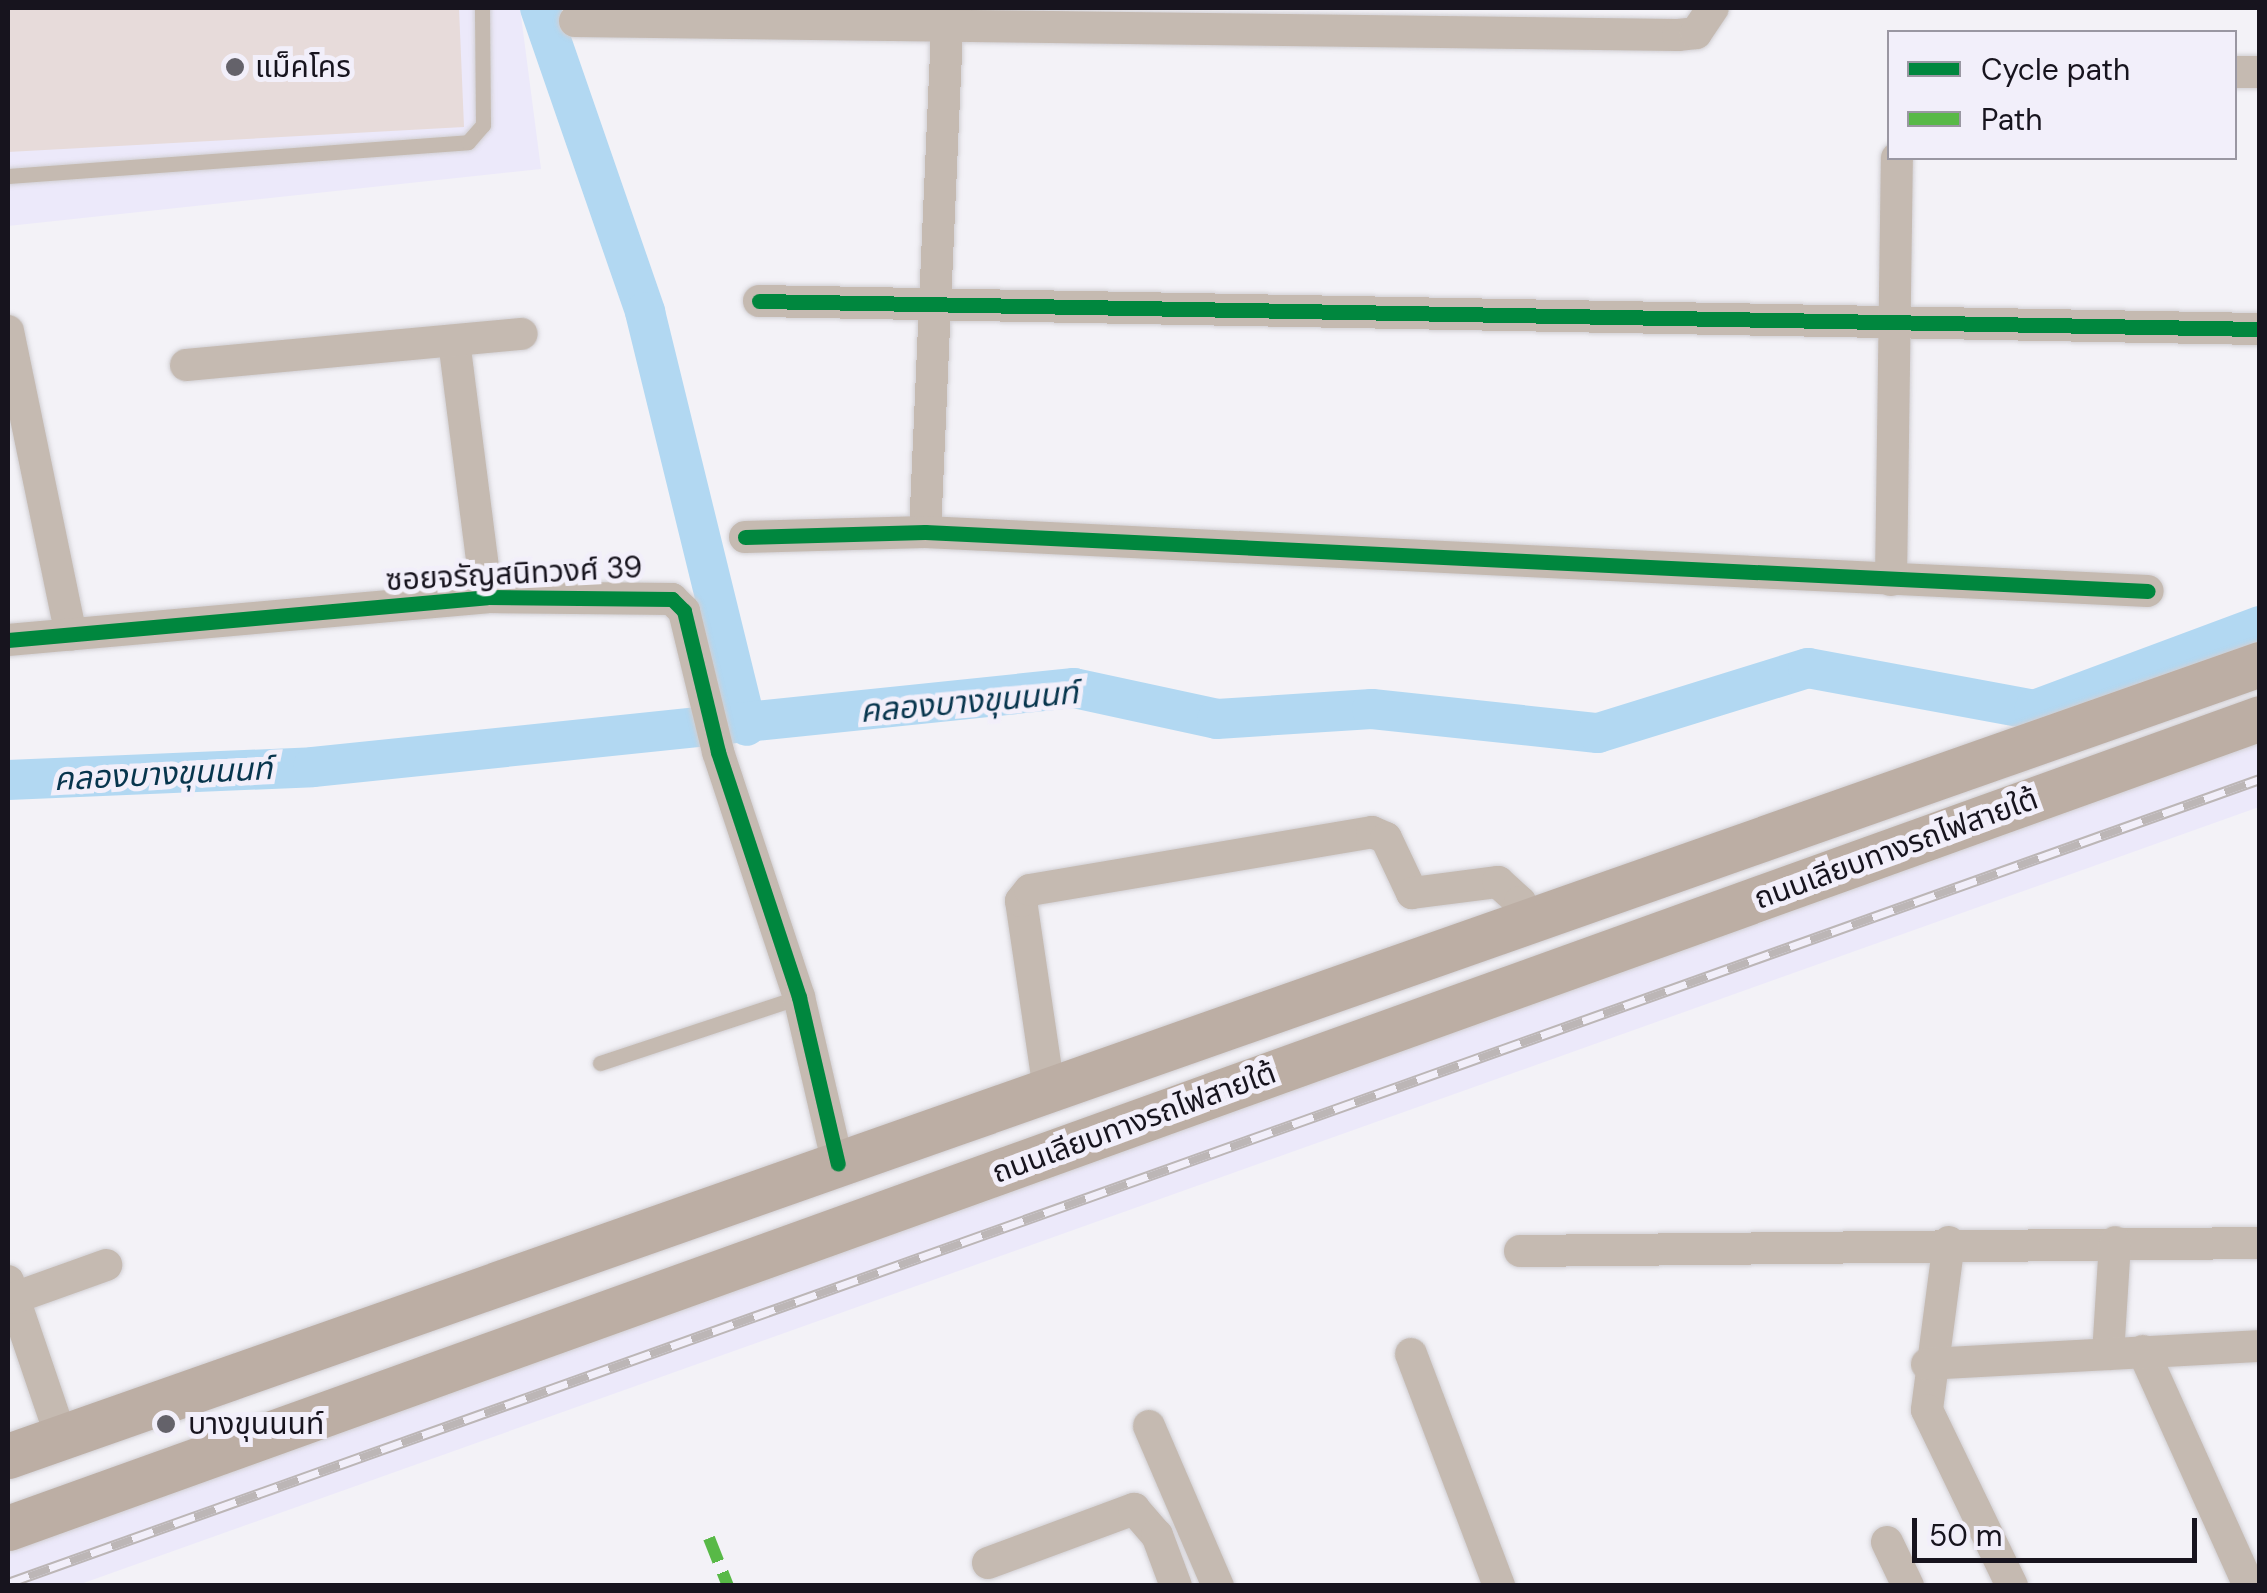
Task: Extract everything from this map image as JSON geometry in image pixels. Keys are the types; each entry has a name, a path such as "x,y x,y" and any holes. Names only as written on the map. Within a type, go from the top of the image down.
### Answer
{"main road":[{"name":"ถนนเลียบทางรถไฟสายใต้","path":"8,1456 2260,664"},
{"name":"ถนนเลียบทางรถไฟสายใต้","path":"8,1528 2260,718"}],"street":[{"path":"574,21 948,16 1678,35 1696,33 1714,8"},
{"path":"925,532 948,16"},
{"path":"1891,580 1897,160"},
{"path":"758,301 2260,329"},
{"path":"8,330 71,635"},
{"path":"186,364 522,334"},
{"path":"454,341 488,598"},
{"path":"745,537 925,532 2148,591"},
{"name":"ซอยจรัญสนิทวงศ์ 39","path":"8,640 488,598 672,598 684,611 699,687 718,752 798,997 838,1164"},
{"path":"1049,1090 1021,901 1030,890 1372,832 1386,838 1412,893 1498,882 1520,902 1524,922"},
{"path":"1949,1242 1927,1364 1937,1441 2012,1586"},
{"path":"1520,1251 1949,1242 2260,1243"},
{"path":"2108,1354 2115,1242"},
{"path":"61,1437 11,1290 106,1264"},
{"path":"1927,1364 2260,1346"},
{"path":"2142,1352 2249,1586"},
{"path":"1411,1354 1499,1586"},
{"path":"1149,1426 1218,1586"},
{"path":"988,1562 1134,1509 1157,1535 1176,1586"},
{"path":"1887,1542 1908,1586"}],"lane":[{"path":"8,176 468,142 483,125 482,8"},
{"path":"600,1063 798,997"}],"shaded area":[{"name":"แม็คโคร","path":"8,8 520,8 541,169 8,226"},
{"path":"2259,724 2259,807 78,1585 8,1586 8,1547"}],"building":[{"name":"แม็คโคร","path":"8,8 459,8 464,127 8,152"}],"waterway":[{"path":"540,8 645,312 747,726"},
{"name":"คลองบางขุนนนท์","path":"8,780 313,767 1074,688 1217,719 1372,709 1598,733 1808,668 2034,710 2260,626"}],"railway":[{"path":"8,1583 2260,779"}],"marked path":[{"path":"709,1538 728,1586"}],"cycle path":[{"path":"759,301 2260,329"},
{"path":"745,537 925,532 2148,591"},
{"path":"8,640 487,597 672,599 684,611 718,752 799,997 838,1164"}],"place":[{"name":"แม็คโคร","path":"235,67"},
{"name":"บางขุนนนท์","path":"166,1424"}]}
